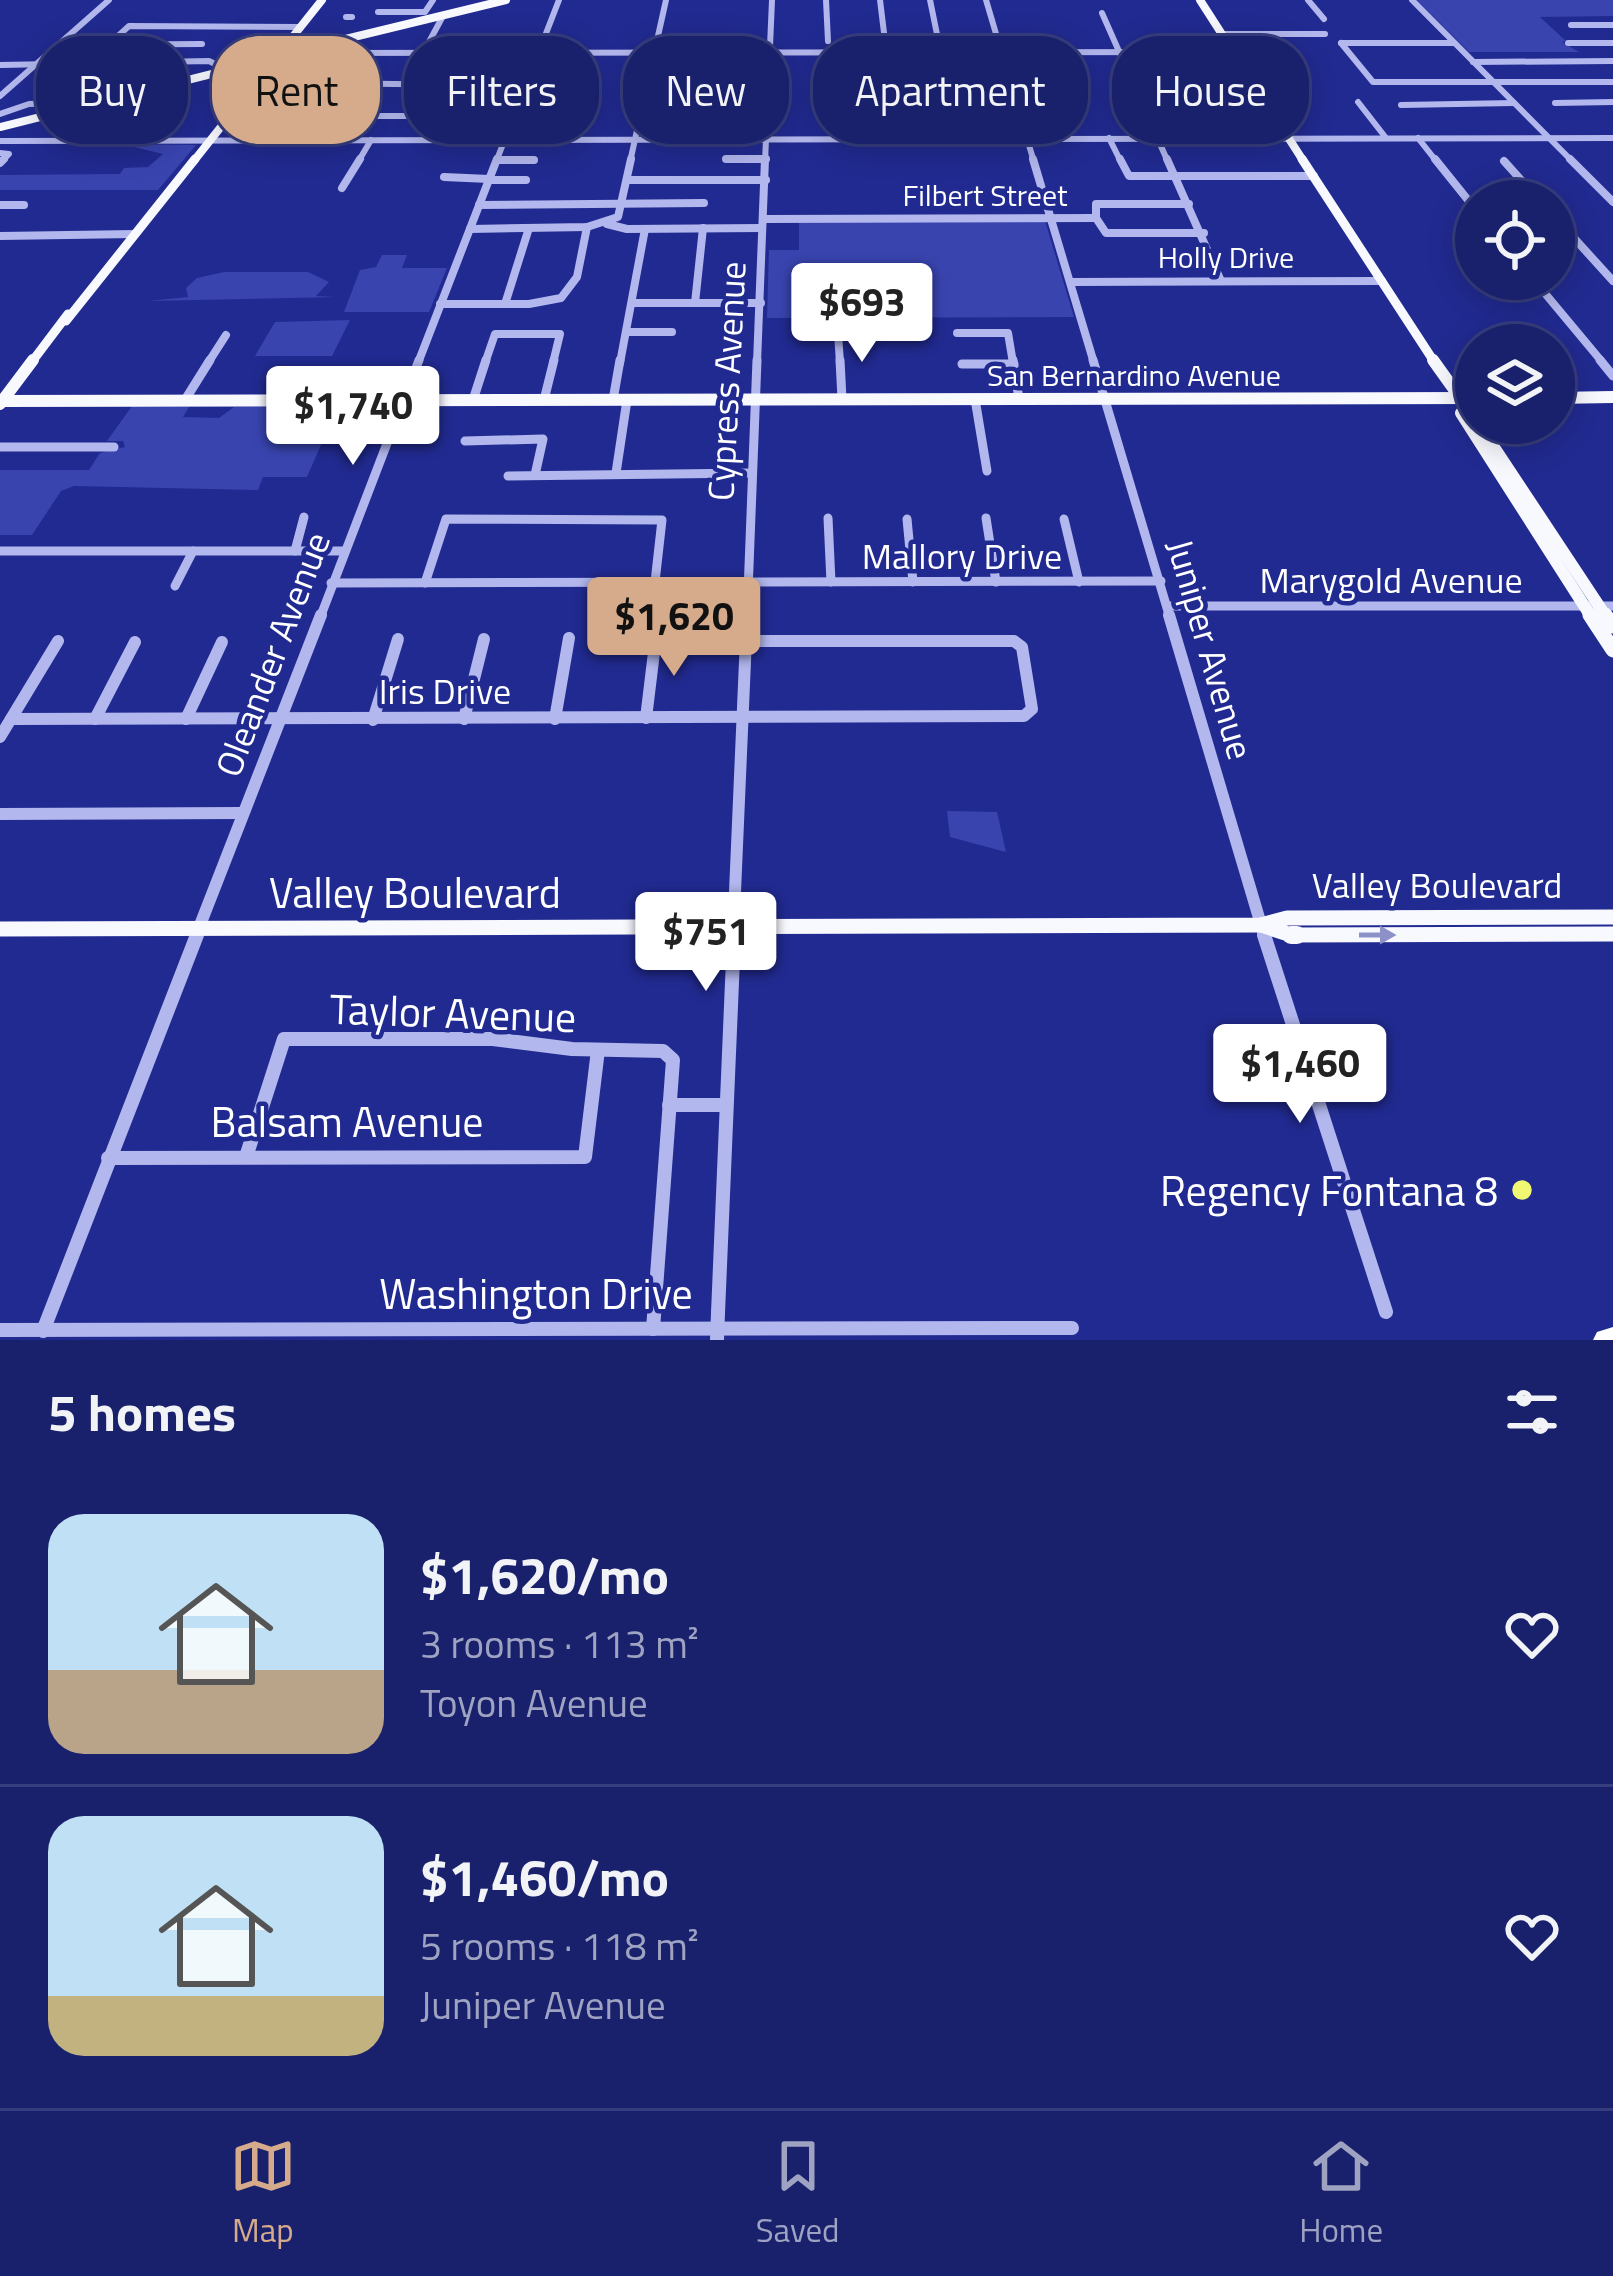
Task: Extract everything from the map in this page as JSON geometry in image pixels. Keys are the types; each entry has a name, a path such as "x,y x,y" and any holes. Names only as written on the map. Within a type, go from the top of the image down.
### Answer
{"main road":[{"path":"294,36 322,0"},
{"path":"363,36 506,0"},
{"path":"1200,0 1222,34"},
{"path":"0,128 212,74"},
{"path":"1,402 211,140"},
{"path":"1293,144 1455,396"},
{"name":"San Bernardino Avenue","path":"1,402 1455,398"},
{"path":"1575,398 1613,398"},
{"path":"1480,444 1599,606 1613,650"},
{"path":"1492,444 1613,626"},
{"path":"1496,469 1526,504 1533,505"},
{"name":"Valley Boulevard","path":"0,929 734,929 1262,925 1287,917 1613,917"},
{"name":"Valley Boulevard","path":"1262,925 1291,935 1613,934"}],"street":[{"path":"68,36 109,0"},
{"path":"379,12 425,12 433,0"},
{"name":"Oleander Avenue","path":"545,36 560,0"},
{"path":"658,36 666,0"},
{"name":"Cypress Avenue","path":"771,36 772,0"},
{"path":"826,0 828,36"},
{"path":"880,0 884,36"},
{"path":"930,0 937,36"},
{"name":"Juniper Avenue","path":"986,0 997,36"},
{"path":"1308,0 1324,19"},
{"path":"1412,0 1613,202"},
{"path":"393,12 400,1"},
{"path":"1102,13 1112,38"},
{"path":"432,36 443,16"},
{"path":"1571,25 1613,25"},
{"path":"118,36 129,26 301,27"},
{"path":"1222,34 1325,34"},
{"path":"1454,43 1341,43 1373,82 1613,82"},
{"path":"1568,43 1613,43"},
{"path":"188,44 202,44"},
{"path":"1473,62 1613,62"},
{"path":"0,65 36,63"},
{"path":"0,96 36,64"},
{"path":"398,84 404,73"},
{"path":"380,84 404,84"},
{"path":"0,85 12,85"},
{"path":"1358,102 1386,138"},
{"path":"1555,103 1613,102"},
{"path":"1401,105 1514,103"},
{"path":"0,114 36,104"},
{"path":"1088,138 1109,138 1124,174 1314,176"},
{"path":"1309,138 1613,138"},
{"path":"1418,138 1455,184"},
{"path":"1,144 211,140"},
{"path":"0,163 9,154 1,144"},
{"path":"343,188 369,144"},
{"name":"Oleander Avenue","path":"43,1330 503,144"},
{"path":"607,224 618,217 635,144"},
{"name":"Cypress Avenue","path":"717,1340 767,144"},
{"name":"Juniper Avenue","path":"1030,144 1262,925 1386,1312"},
{"path":"1161,144 1204,233 1221,281"},
{"path":"1181,144 1185,151"},
{"path":"726,159 766,159"},
{"path":"497,160 534,160"},
{"path":"1504,160 1522,180"},
{"path":"444,178 526,180"},
{"path":"627,180 766,180"},
{"path":"933,202 936,219"},
{"path":"479,205 704,203"},
{"name":"Filbert Street","path":"470,229 1096,218 1096,204 1190,204"},
{"path":"0,205 24,205"},
{"path":"989,206 993,219"},
{"path":"1096,218 1106,233 1204,233"},
{"path":"505,304 529,227"},
{"path":"440,304 560,298 572,289 587,227"},
{"path":"695,303 704,228"},
{"path":"616,472 621,364 645,229"},
{"path":"0,236 135,234"},
{"path":"1575,239 1613,281"},
{"name":"Holly Drive","path":"1070,281 1382,281"},
{"path":"1550,300 1613,376"},
{"path":"632,303 761,303"},
{"path":"626,332 672,332"},
{"path":"842,399 838,333 889,333"},
{"path":"957,333 1008,333 1019,399"},
{"path":"185,400 226,334"},
{"path":"473,400 495,334 560,334 544,400"},
{"path":"621,364 634,364"},
{"path":"962,364 1015,364"},
{"path":"975,399 987,471"},
{"path":"465,441 543,439 535,476"},
{"path":"0,447 114,447"},
{"path":"508,476 752,472"},
{"path":"295,551 304,517"},
{"path":"828,518 831,582"},
{"path":"986,518 996,582"},
{"path":"425,583 446,519 662,520 655,582"},
{"path":"908,519 913,582"},
{"path":"1064,519 1079,582"},
{"path":"0,551 343,551"},
{"path":"176,586 193,551"},
{"name":"Mallory Drive","path":"331,583 1161,581"},
{"name":"Marygold Avenue","path":"1168,606 1599,606"},
{"path":"646,718 656,636"},
{"path":"555,719 569,638"},
{"path":"373,720 398,639"},
{"path":"464,719 484,639"},
{"name":"Iris Drive","path":"10,719 1024,716 1032,706 1022,647 1010,640 744,641"},
{"path":"0,737 58,641"},
{"path":"95,719 135,642"},
{"path":"186,719 222,642"},
{"path":"0,814 242,813"},
{"name":"Taylor Avenue","path":"246,1157 284,1040 493,1039 670,1054 669,1105"},
{"name":"Balsam Avenue","path":"108,1158 585,1157 598,1050"},
{"path":"653,1329 669,1105 725,1105"},
{"name":"Washington Drive","path":"0,1330 1072,1328"}],"shaded area":[{"path":"1417,0 1613,0 1613,16 1540,17 1566,41 1562,42 1579,52 1469,52"},
{"path":"122,144 196,145 158,190 0,190 0,175 120,174 124,168 148,167 163,154"},
{"path":"1045,221 1074,317 767,318 769,250 799,250 799,222"},
{"path":"382,255 407,255 402,268 447,268 429,312 344,312 360,270 376,267"},
{"path":"224,272 308,272 329,282 316,296 336,297 149,301 188,297 186,288 197,278"},
{"path":"350,320 332,356 255,356 275,322"},
{"path":"132,406 189,407 183,417 219,418 234,407 338,406 307,477 263,477 258,490 74,486 61,491 32,535 0,535 0,470 89,470 100,453 125,447 123,441 107,441"},
{"path":"947,811 997,812 1006,852 950,837"}],"place":[{"name":"Regency Fontana 8","path":"1522,1190"}]}
